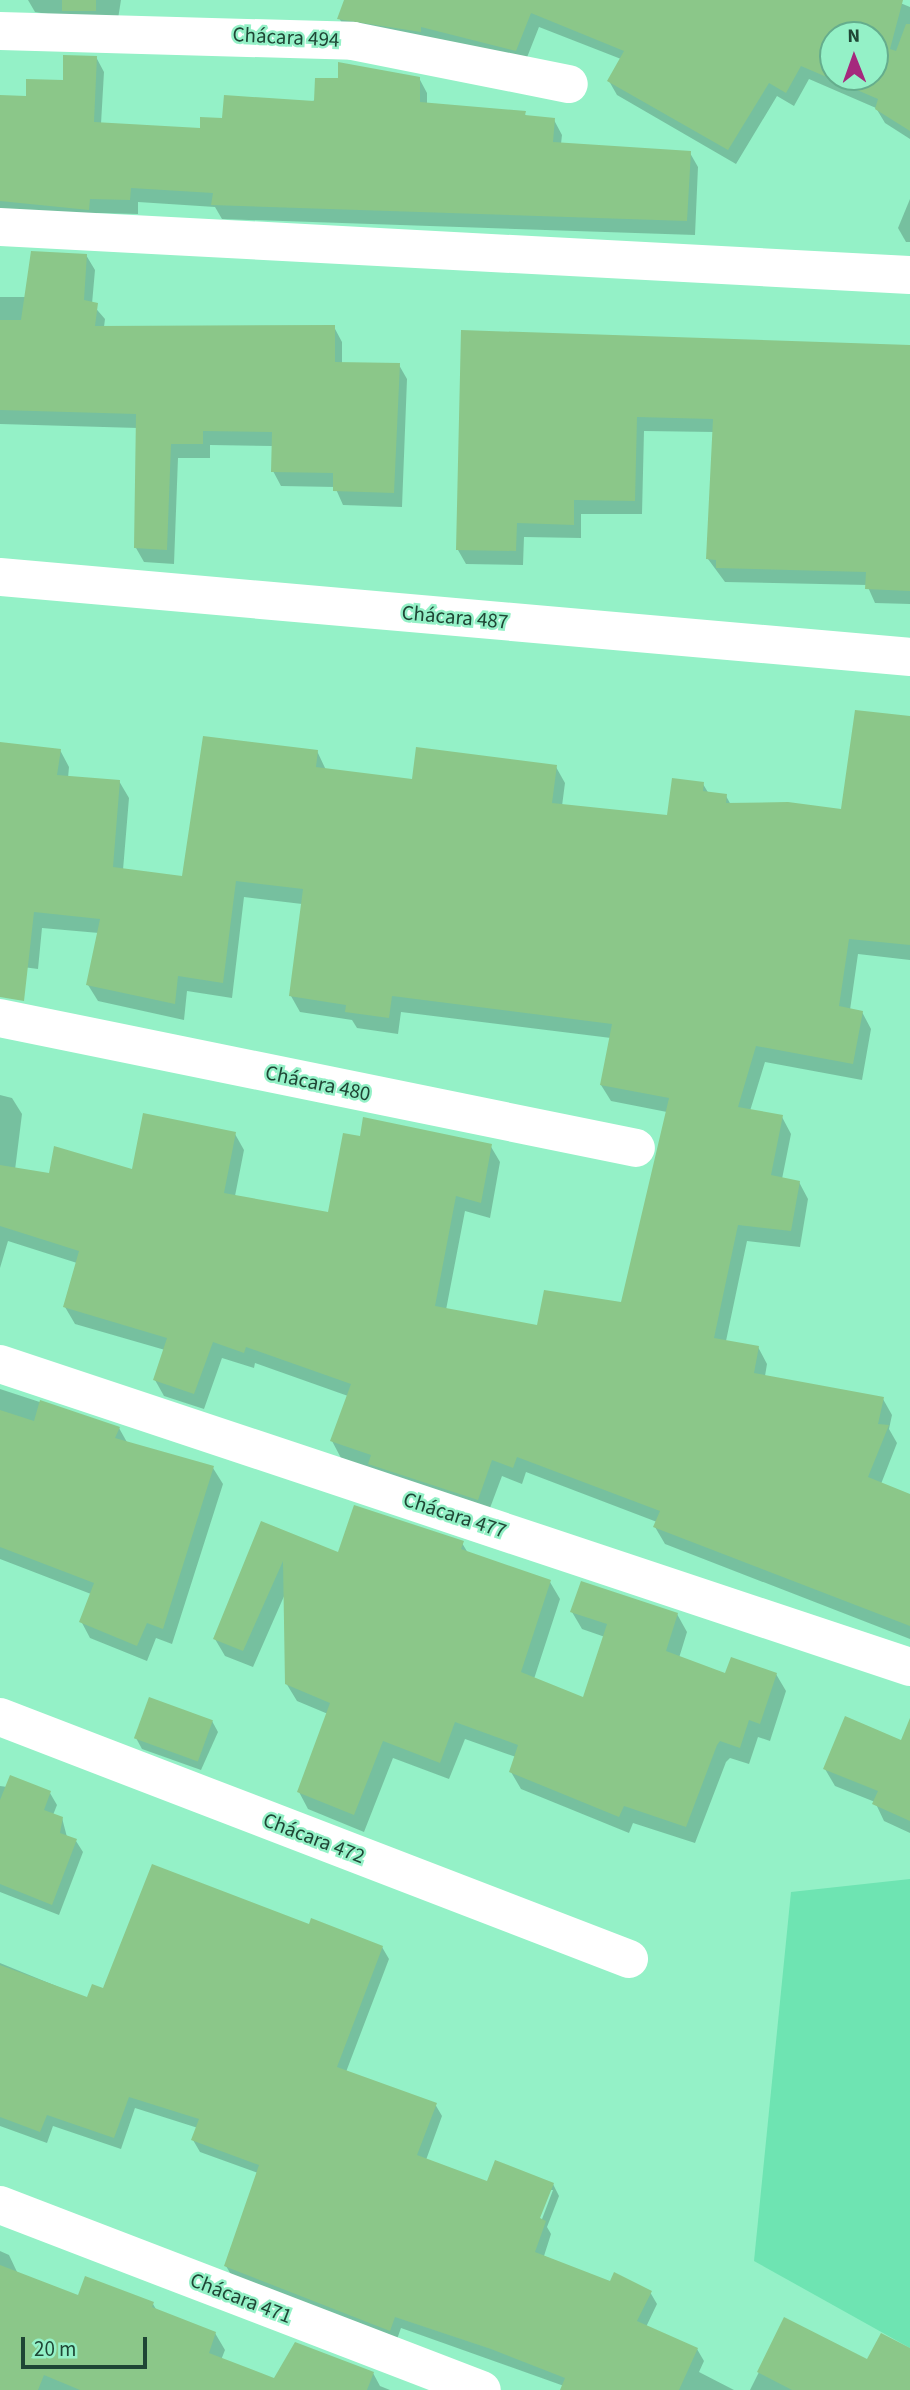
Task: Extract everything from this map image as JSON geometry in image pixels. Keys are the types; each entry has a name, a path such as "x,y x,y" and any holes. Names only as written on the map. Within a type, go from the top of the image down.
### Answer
{"street":[{"name":"Chácara 494","path":"0,31 353,41 569,84"},
{"path":"0,227 910,275"},
{"name":"Chácara 487","path":"0,577 910,657"},
{"name":"Chácara 480","path":"0,1018 636,1148"},
{"name":"Chácara 477","path":"0,1364 910,1667"},
{"name":"Chácara 472","path":"0,1717 629,1959"},
{"name":"Chácara 471","path":"0,2205 482,2390"}],"green space":[{"path":"910,1879 910,2348 754,2261 791,1892"}],"building":[{"path":"62,0 96,0 96,11 62,11"},
{"path":"344,0 903,0 890,49 896,51 906,24 910,24 910,131 875,109 878,99 859,91 889,91 889,21 819,21 819,74 801,66 786,93 769,83 728,150 607,81 624,51 531,13 516,51 421,27 421,32 337,19"},
{"path":"63,55 97,56 94,122 200,128 200,117 222,118 224,95 314,101 315,78 338,78 338,62 420,77 420,102 526,111 525,115 555,118 553,142 691,151 687,221 211,205 213,193 131,188 130,200 90,199 89,210 0,201 0,95 26,96 26,79 63,80"},
{"path":"31,251 87,254 84,300 98,303 95,326 335,325 335,362 400,363 394,493 333,491 333,473 271,472 272,432 203,431 203,444 171,444 167,550 134,548 136,414 0,410 0,320 21,320"},
{"path":"461,330 910,345 910,591 865,589 866,572 716,568 716,560 706,559 713,419 637,417 635,501 574,500 574,525 517,523 516,551 456,550"},
{"path":"855,710 910,716 910,945 849,939 839,1006 863,1011 853,1064 756,1046 738,1107 783,1115 771,1175 800,1181 791,1231 738,1225 714,1338 759,1346 754,1373 884,1397 878,1424 889,1425 868,1477 910,1494 910,1626 653,1527 660,1511 517,1457 513,1468 492,1460 478,1500 368,1464 371,1455 330,1441 351,1384 246,1347 244,1353 213,1342 194,1394 153,1380 167,1338 63,1307 79,1251 0,1226 0,1165 49,1173 54,1146 132,1169 143,1113 236,1132 224,1193 328,1212 343,1133 360,1136 363,1117 492,1144 481,1203 456,1196 435,1306 537,1325 544,1290 621,1302 669,1098 600,1085 612,1024 392,996 389,1018 345,1012 346,1005 289,996 303,889 236,881 223,983 178,976 175,1004 86,985 100,919 34,912 24,1001 0,997 0,742 61,749 57,775 120,780 113,867 182,876 203,736 318,750 316,767 412,779 416,747 557,765 552,803 667,815 672,778 704,782 703,791 727,794 726,803 788,802 841,809"},
{"path":"40,1400 120,1427 115,1438 214,1466 163,1629 147,1623 137,1646 79,1622 94,1583 0,1547 0,1410 34,1421"},
{"path":"354,1505 464,1541 461,1549 551,1580 521,1672 583,1697 607,1624 570,1612 581,1581 678,1613 666,1651 725,1673 731,1657 777,1673 760,1724 749,1720 740,1748 720,1741 717,1745 686,1827 624,1806 619,1817 509,1772 518,1745 455,1722 440,1763 383,1741 354,1815 297,1792 330,1703 285,1684 283,1561 243,1651 213,1639 261,1521 338,1552"},
{"path":"149,1697 213,1720 198,1762 134,1738"},
{"path":"845,1716 901,1740 910,1718 910,1821 872,1804 878,1791 823,1769"},
{"path":"10,1775 51,1791 44,1810 63,1817 60,1833 77,1839 52,1905 0,1884 0,1800"},
{"path":"152,1864 309,1924 311,1918 383,1946 337,2067 437,2103 417,2155 487,2181 495,2160 554,2183 540,2218 546,2221 535,2252 610,2281 614,2272 652,2291 637,2321 698,2348 679,2390 560,2390 565,2378 491,2349 395,2317 390,2331 224,2266 259,2165 191,2140 199,2119 129,2097 114,2138 47,2115 40,2132 0,2117 0,1965 87,1997 92,1984 103,1988"},
{"path":"0,2265 78,2295 85,2276 154,2302 152,2307 216,2332 209,2353 274,2378 295,2342 374,2372 367,2390 80,2390 44,2375 38,2390 0,2390"},
{"path":"784,2317 867,2359 881,2333 910,2348 910,2390 792,2390 757,2372"}]}
